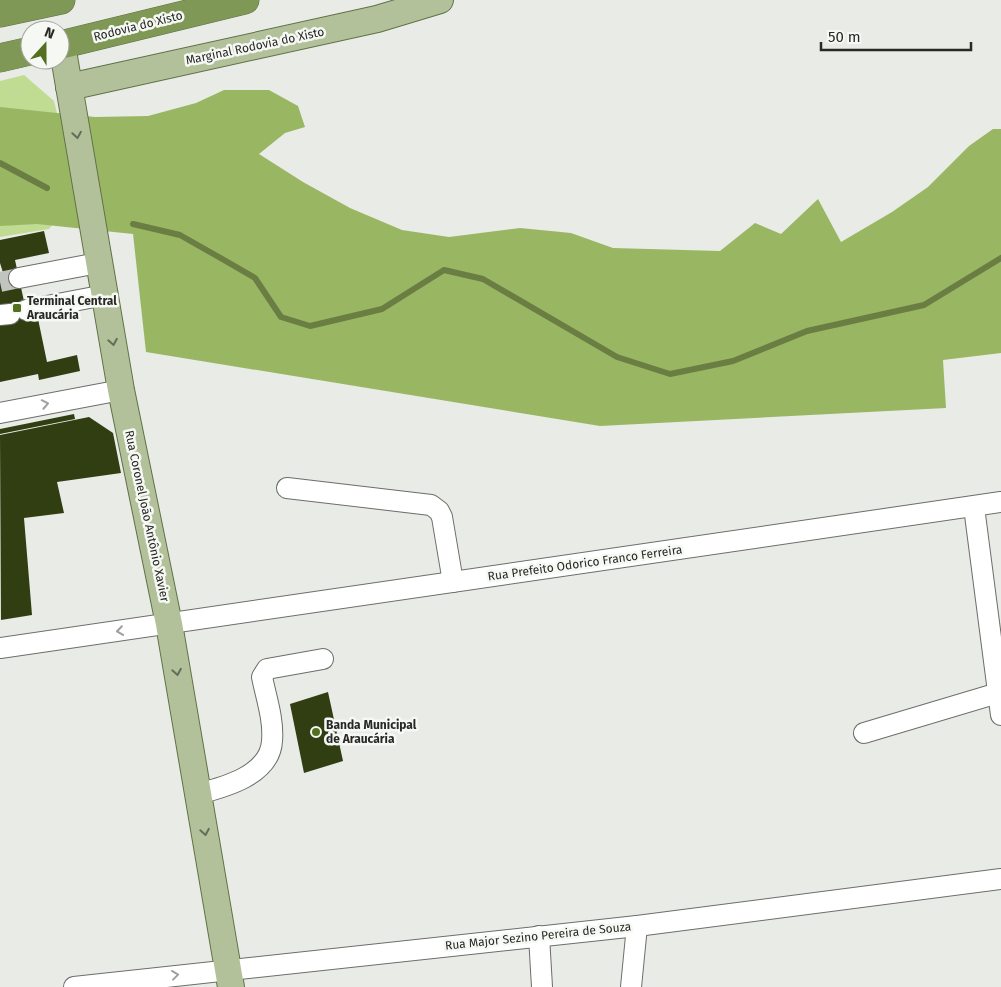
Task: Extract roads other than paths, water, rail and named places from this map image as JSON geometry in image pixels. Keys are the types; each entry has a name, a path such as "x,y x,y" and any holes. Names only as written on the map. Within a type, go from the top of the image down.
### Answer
{"highway":[{"name":"Rodovia do Xisto","path":"70,36 245,0"},
{"path":"0,13 58,1 60,20"},
{"path":"0,58 20,54"}],"main road":[{"name":"Marginal Rodovia do Xisto","path":"69,86 377,19 440,0"},
{"name":"Rua Coronel João Antônio Xavier","path":"66,70 98,263 121,390 169,624 230,978"}],"street":[{"path":"19,278 98,263"},
{"path":"60,271 70,272 77,279 79,289 74,298 66,303"},
{"path":"12,313 105,295"},
{"path":"0,413 121,390"},
{"path":"288,488 431,505 439,511 442,517 454,582"},
{"name":"Rua Prefeito Odorico Franco Ferreira","path":"0,648 1001,502"},
{"path":"974,507 1001,715"},
{"path":"198,794 219,789 245,778 263,764 272,744 272,726 262,677 264,672 267,669 323,659"},
{"path":"864,733 998,693"},
{"name":"Rua Major Sezino Pereira de Souza","path":"74,987 230,978 540,936 637,926 1001,879"},
{"path":"631,987 637,926"},
{"path":"540,936 542,987"}],"waterway":[{"path":"0,163 47,188"},
{"path":"133,224 180,235 217,256 255,278 281,317 310,326 382,309 444,270 483,279 617,357 670,374 733,361 807,331 924,305 1001,258"}],"tunnel":[{"path":"0,282 19,278"}],"place":[{"name":"Terminal Central Araucária","path":"17,308"},
{"name":"Banda Municipal de Araucária","path":"316,732"}]}
